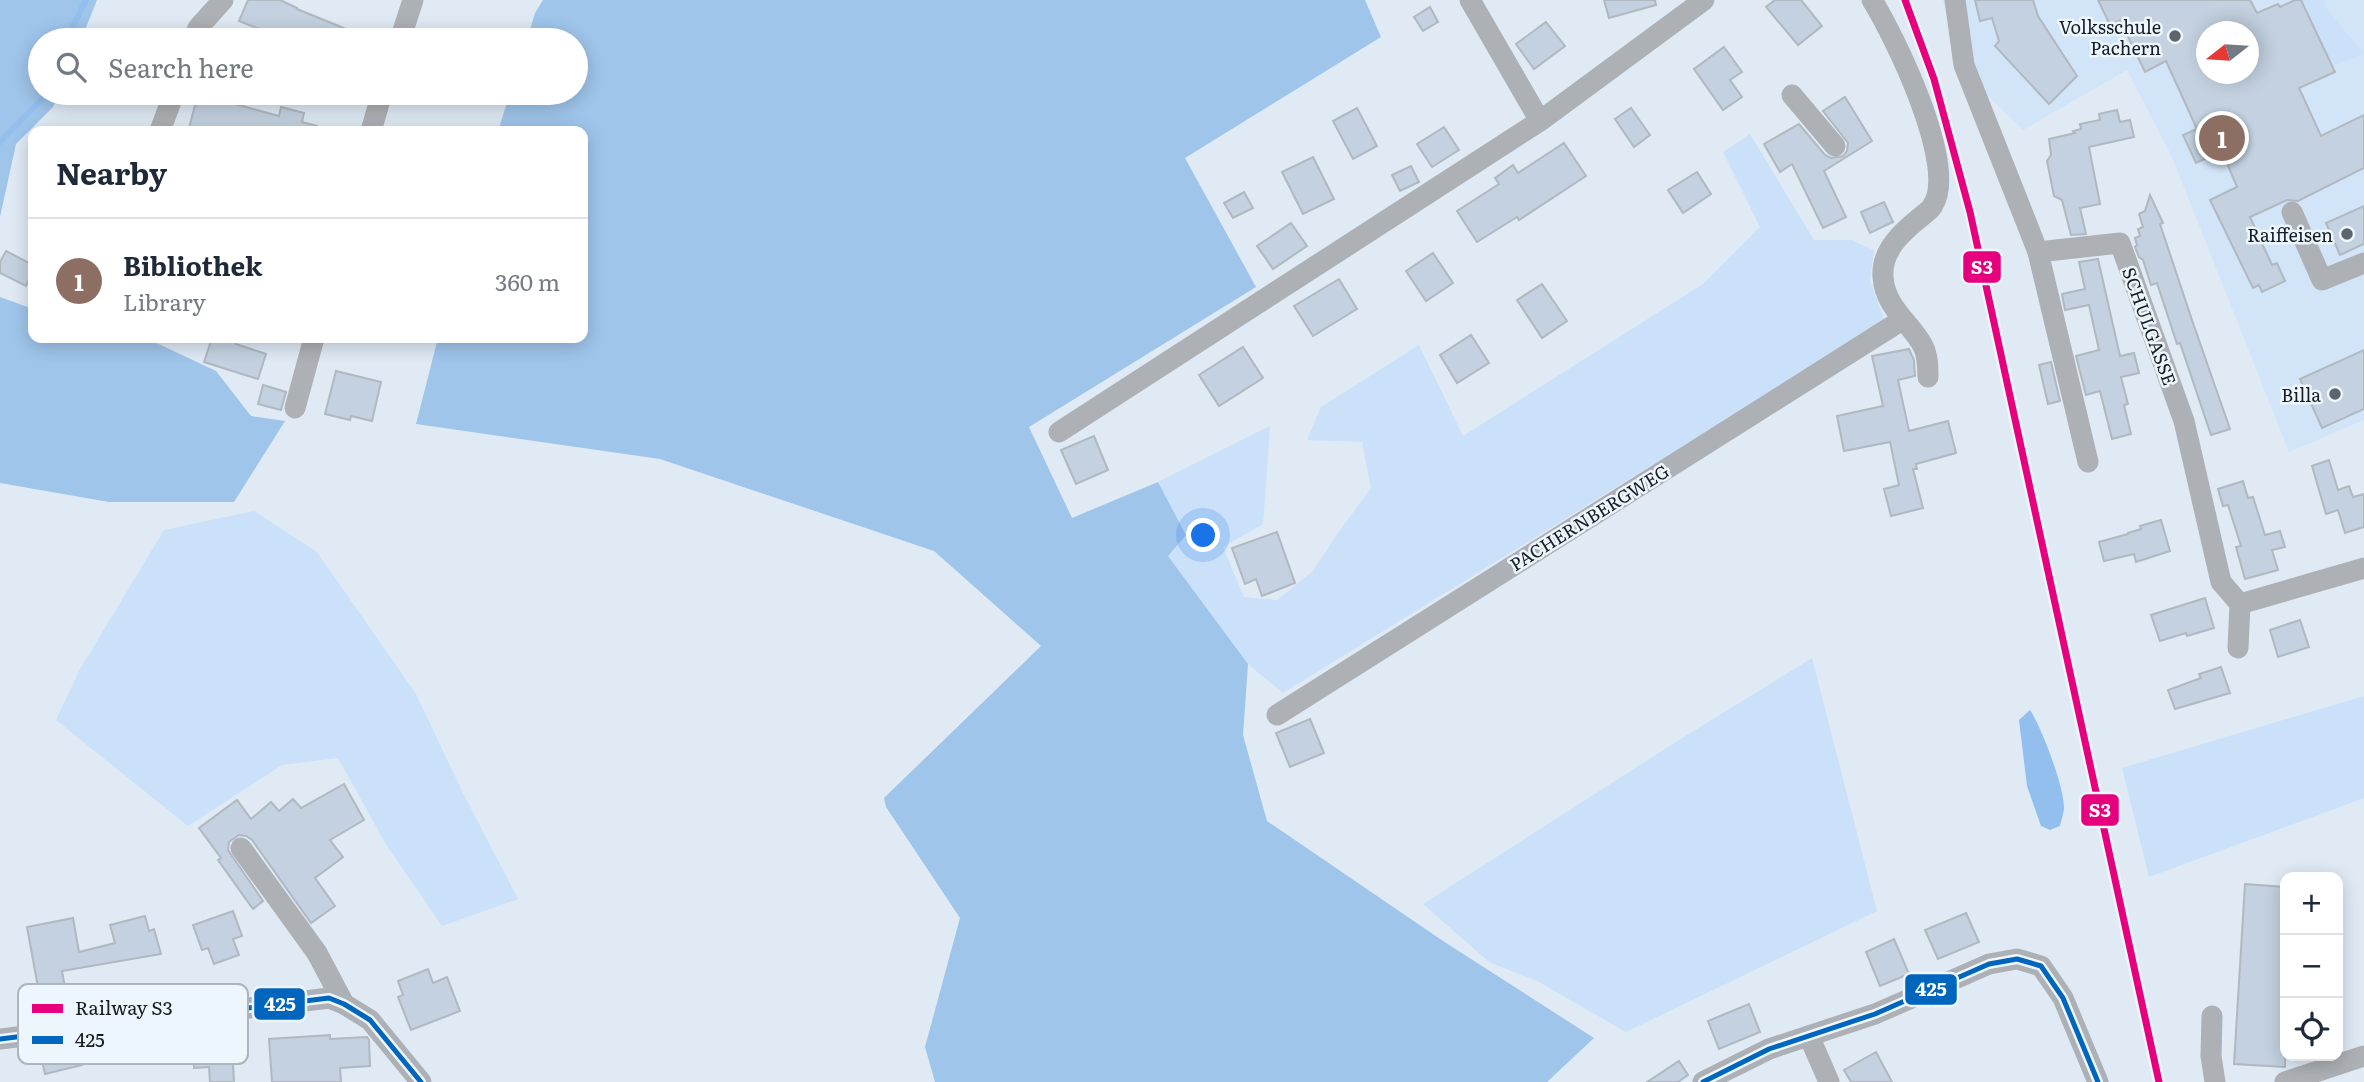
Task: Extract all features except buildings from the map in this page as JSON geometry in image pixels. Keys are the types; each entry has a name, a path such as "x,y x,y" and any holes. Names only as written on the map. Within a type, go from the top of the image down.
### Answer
{"street":[{"path":"198,28 223,0"},
{"path":"404,28 413,0"},
{"path":"1470,0 1540,121"},
{"path":"1059,432 1540,121 1704,0"},
{"path":"1872,0 1890,28 1919,95 1938,166 1940,190 1933,207 1896,239 1887,257 1883,276 1888,296 1902,320 1922,345 1928,362 1928,377"},
{"path":"1955,0 1964,65 2038,252 2088,461"},
{"path":"1792,95 1835,146"},
{"path":"162,126 170,105"},
{"path":"372,126 379,105"},
{"path":"2292,212 2322,280 2364,263"},
{"name":"SCHULGASSE","path":"2038,252 2120,243 2184,421 2221,582 2240,604"},
{"name":"PACHERNBERGWEG","path":"1277,715 1902,320"},
{"path":"295,408 313,343"},
{"path":"2238,648 2240,604 2364,568"},
{"path":"241,848 317,953 344,1004"},
{"path":"1703,1082 1769,1049 1875,1014 1989,964 2017,959 2041,966 2063,998 2098,1082"},
{"path":"248,1010 329,998 344,1004 370,1020 421,1082"},
{"path":"2212,1016 2211,1056 2215,1082"},
{"path":"1809,1036 1829,1082"},
{"path":"0,1039 18,1037"},
{"path":"2285,1082 2364,1056"}],"shaded area":[{"path":"0,0 97,0 86,28 28,28 28,105 54,105 34,126 28,126 28,132 16,144 0,217"},
{"path":"543,0 1365,0 1381,37 1185,158 1256,287 1029,427 1072,518 1158,482 1186,535 1168,556 1248,664 1243,735 1267,821 1443,941 1594,1038 1547,1082 935,1082 925,1047 960,918 886,807 884,798 1041,646 934,551 660,459 416,424 437,343 588,343 588,126 500,126 506,105 588,105 588,28 531,28"},
{"path":"1943,0 2364,0 2364,420 2289,452 2172,157 2127,70 2023,130 1958,66"},
{"path":"2301,0 2326,0 2325,7 2363,53 2332,67"},
{"path":"1750,134 1814,240 1851,240 1874,250 1870,281 1886,324 1780,386 1283,693 1248,664 1168,556 1186,534 1158,482 1270,426 1263,524 1223,547 1244,597 1277,600 1313,571 1371,488 1362,442 1307,440 1321,407 1419,345 1463,436 1703,284 1760,227 1723,152"},
{"path":"0,297 28,307 28,343 157,343 216,371 251,416 285,421 234,502 109,502 0,483"},
{"path":"254,511 317,552 416,694 518,899 442,926 387,846 338,758 282,765 188,826 56,720 79,671 164,530"},
{"path":"1812,658 1877,911 1626,1032 1537,981 1489,962 1423,904 1679,740"},
{"path":"2364,696 2364,798 2149,877 2122,768"},
{"path":"2030,710 2052,759 2063,800 2060,826 2050,830 2041,826 2027,786 2019,720"}],"waterway":[{"path":"72,28 86,0"},
{"path":"0,142 36,105"}],"rail line":[{"name":"S3","path":"1905,0 1934,79 1970,212 2159,1082"}],"transit line":[{"name":"425","path":"1703,1082 1769,1049 1875,1014 1989,964 2017,959 2041,966 2063,998 2098,1082"},
{"name":"425","path":"248,1008 329,998 344,1004 370,1020 421,1082"},
{"name":"425","path":"0,1039 18,1037"}],"place":[{"name":"Volksschule Pachern","path":"2175,36"},
{"name":"Bibliothek","path":"2222,138"},
{"name":"Raiffeisen","path":"2347,234"},
{"name":"Billa","path":"2335,394"}]}
